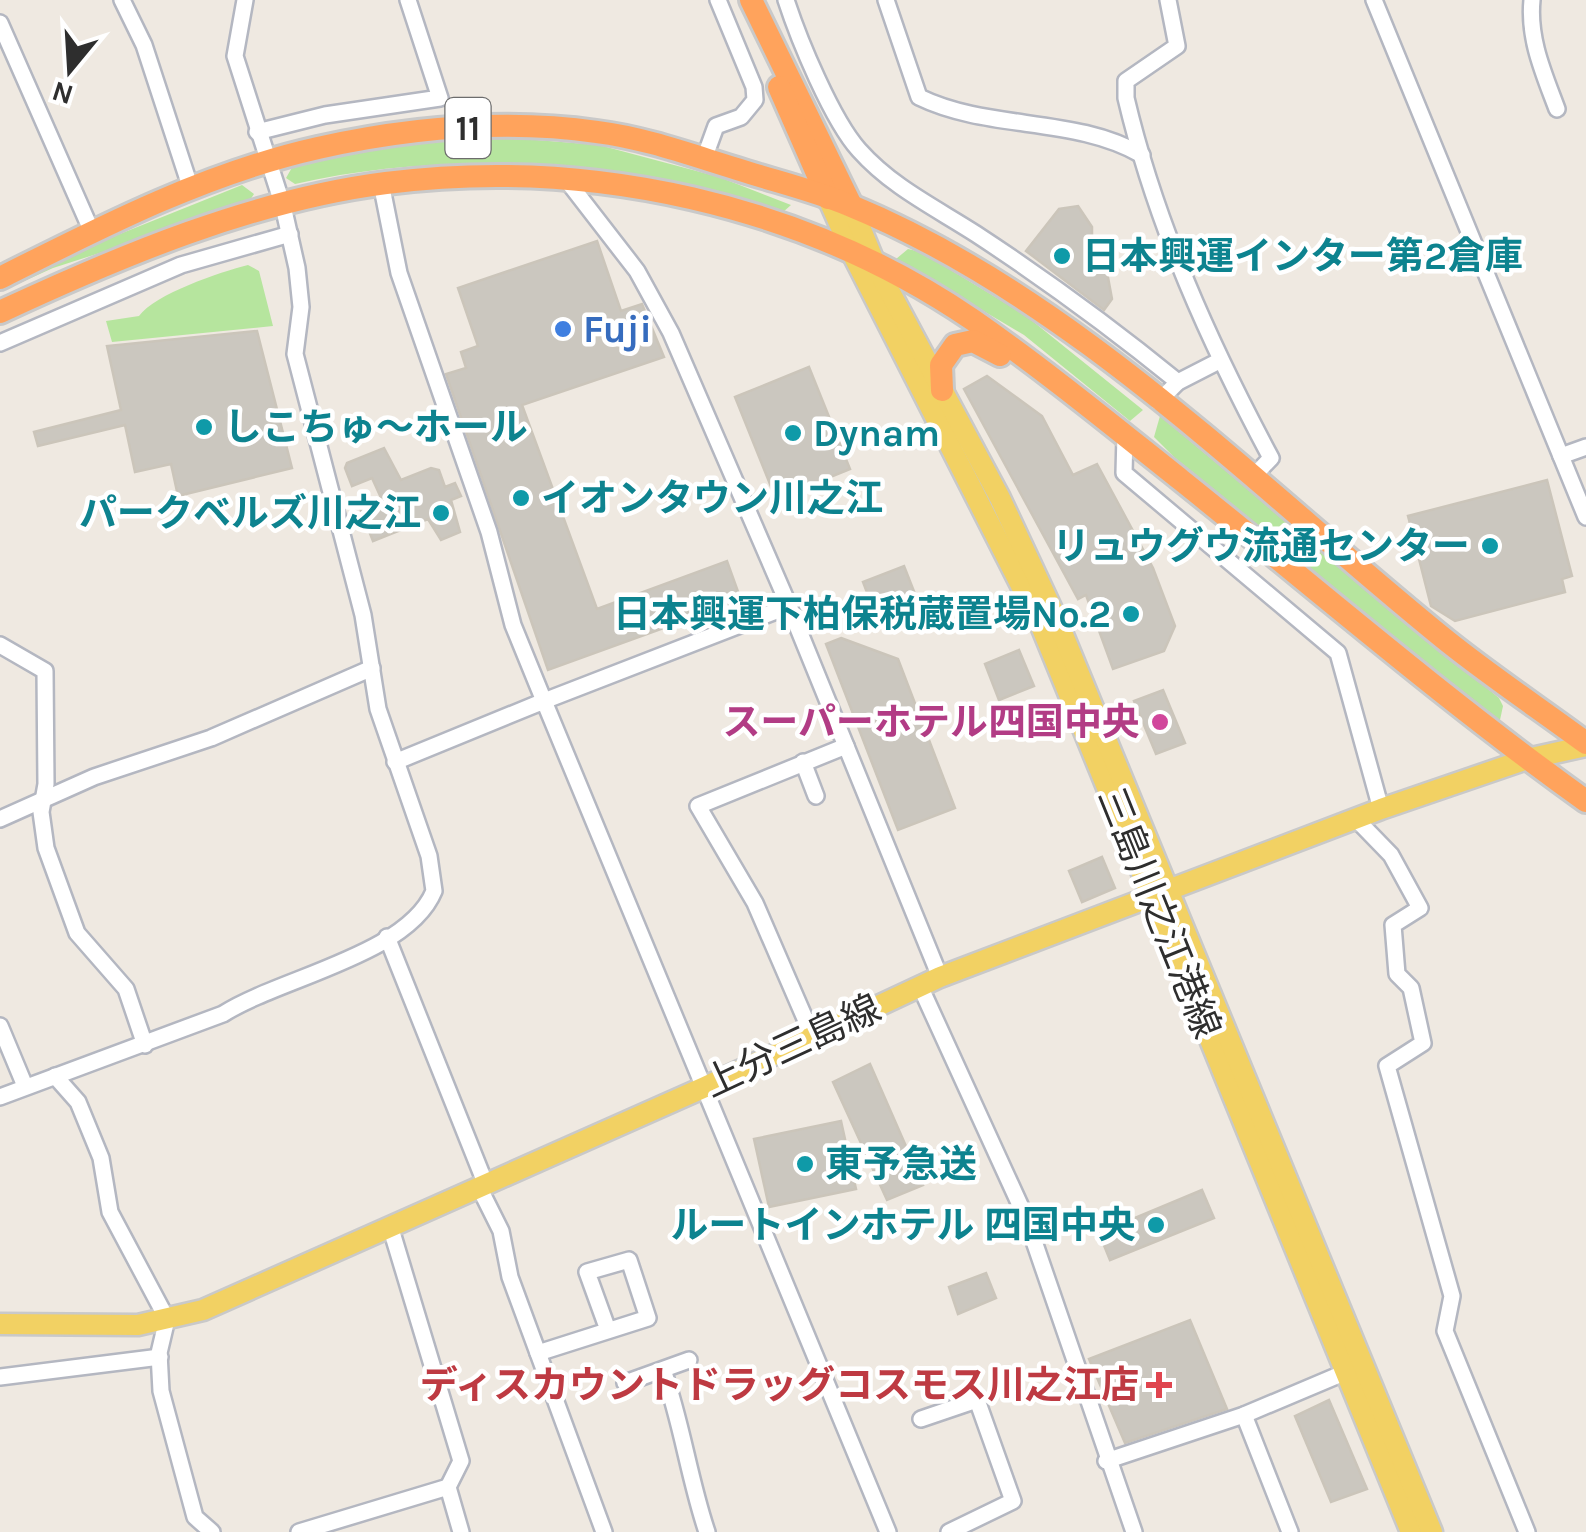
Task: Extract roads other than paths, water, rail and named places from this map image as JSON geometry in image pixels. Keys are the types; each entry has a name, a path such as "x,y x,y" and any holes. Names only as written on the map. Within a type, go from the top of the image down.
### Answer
{"highway":[{"path":"742,0 840,201"},
{"path":"750,0 840,201"},
{"name":"11","path":"0,278 92,232 191,190 267,162 356,140 432,130 509,126 596,132 704,159 840,201 942,251 1013,294 1158,402 1450,643 1586,744"},
{"name":"11","path":"0,312 81,274 283,206 381,184 485,176 564,177 710,203 801,232 876,266 970,318 1125,436 1527,759 1586,801"},
{"path":"942,390 942,366 947,352 963,341 973,341 1125,436"}],"main road":[{"name":"三島川之江港線","path":"840,201 853,255 1027,596 1162,891 1432,1532"},
{"name":"三島川之江港線","path":"840,201 1000,498 1057,620 1411,1532"},
{"name":"上分三島線","path":"0,1324 124,1325 204,1310 706,1087 930,981 1380,809 1527,759 1586,744"}],"street":[{"path":"122,0 144,46 191,190"},
{"path":"0,1097 223,1014 251,996 344,960 387,937 422,911 434,891 430,856 378,709 363,615 295,354 301,307 290,234 235,56 244,0"},
{"path":"257,132 325,114 440,98 408,0"},
{"path":"704,159 716,126 741,117 755,100 754,87 718,0"},
{"path":"786,0 799,39 856,147 896,186 1086,309 1178,382"},
{"path":"886,0 920,96 979,116 1115,140 1142,156"},
{"path":"1168,0 1177,46 1126,82 1126,98 1142,156 1219,361 1271,458 1252,478"},
{"path":"1374,0 1586,517"},
{"path":"1532,0 1530,21 1557,110"},
{"path":"0,23 92,232"},
{"path":"564,177 637,271 671,332 789,606 846,746 930,981 1026,1218 1106,1460 1134,1532"},
{"path":"381,184 399,273 489,532 513,624 888,1532"},
{"path":"0,343 181,265 290,234"},
{"path":"1158,402 1178,382 1219,361"},
{"path":"1125,436 1124,473 1338,653 1380,809"},
{"path":"1561,456 1586,448"},
{"path":"395,762 789,606"},
{"path":"0,645 45,671 46,848 84,944 126,988 145,1045"},
{"path":"0,819 43,798 212,738 372,668"},
{"path":"813,1037 755,902 698,806 846,746"},
{"path":"804,762 816,796"},
{"path":"1357,820 1391,856 1420,908 1393,925 1397,974 1412,988 1423,1043 1387,1066 1452,1296 1445,1331 1527,1532"},
{"path":"387,937 501,1231 510,1277 604,1532"},
{"path":"0,1026 25,1086"},
{"path":"55,1076 78,1102 101,1158 110,1212 166,1319 160,1357 161,1391 195,1517 212,1532"},
{"path":"392,1229 461,1462 448,1487 461,1532"},
{"path":"538,1354 648,1318 629,1260 588,1272 608,1330"},
{"path":"0,1378 160,1357"},
{"path":"624,1383 689,1360"},
{"path":"663,1370 678,1412 694,1493 708,1532"},
{"path":"1106,1460 1244,1415 1346,1372"},
{"path":"921,1420 977,1400 1012,1501 950,1532"},
{"path":"1244,1415 1290,1532"},
{"path":"299,1532 448,1487"}],"place":[{"name":"日本興運インター第2倉庫","path":"1062,256"},
{"name":"Fuji","path":"563,329"},
{"name":"しこちゅ～ホール","path":"204,427"},
{"name":"Dynam","path":"793,433"},
{"name":"イオンタウン川之江","path":"521,498"},
{"name":"パークベルズ川之江","path":"441,513"},
{"name":"リュウグウ流通センター","path":"1490,546"},
{"name":"日本興運下柏保税蔵置場No.2","path":"1131,614"},
{"name":"スーパーホテル四国中央","path":"1160,722"},
{"name":"東予急送","path":"805,1164"},
{"name":"ルートインホテル 四国中央","path":"1156,1225"},
{"name":"ディスカウントドラッグコスモス川之江店","path":"1159,1385"}]}
